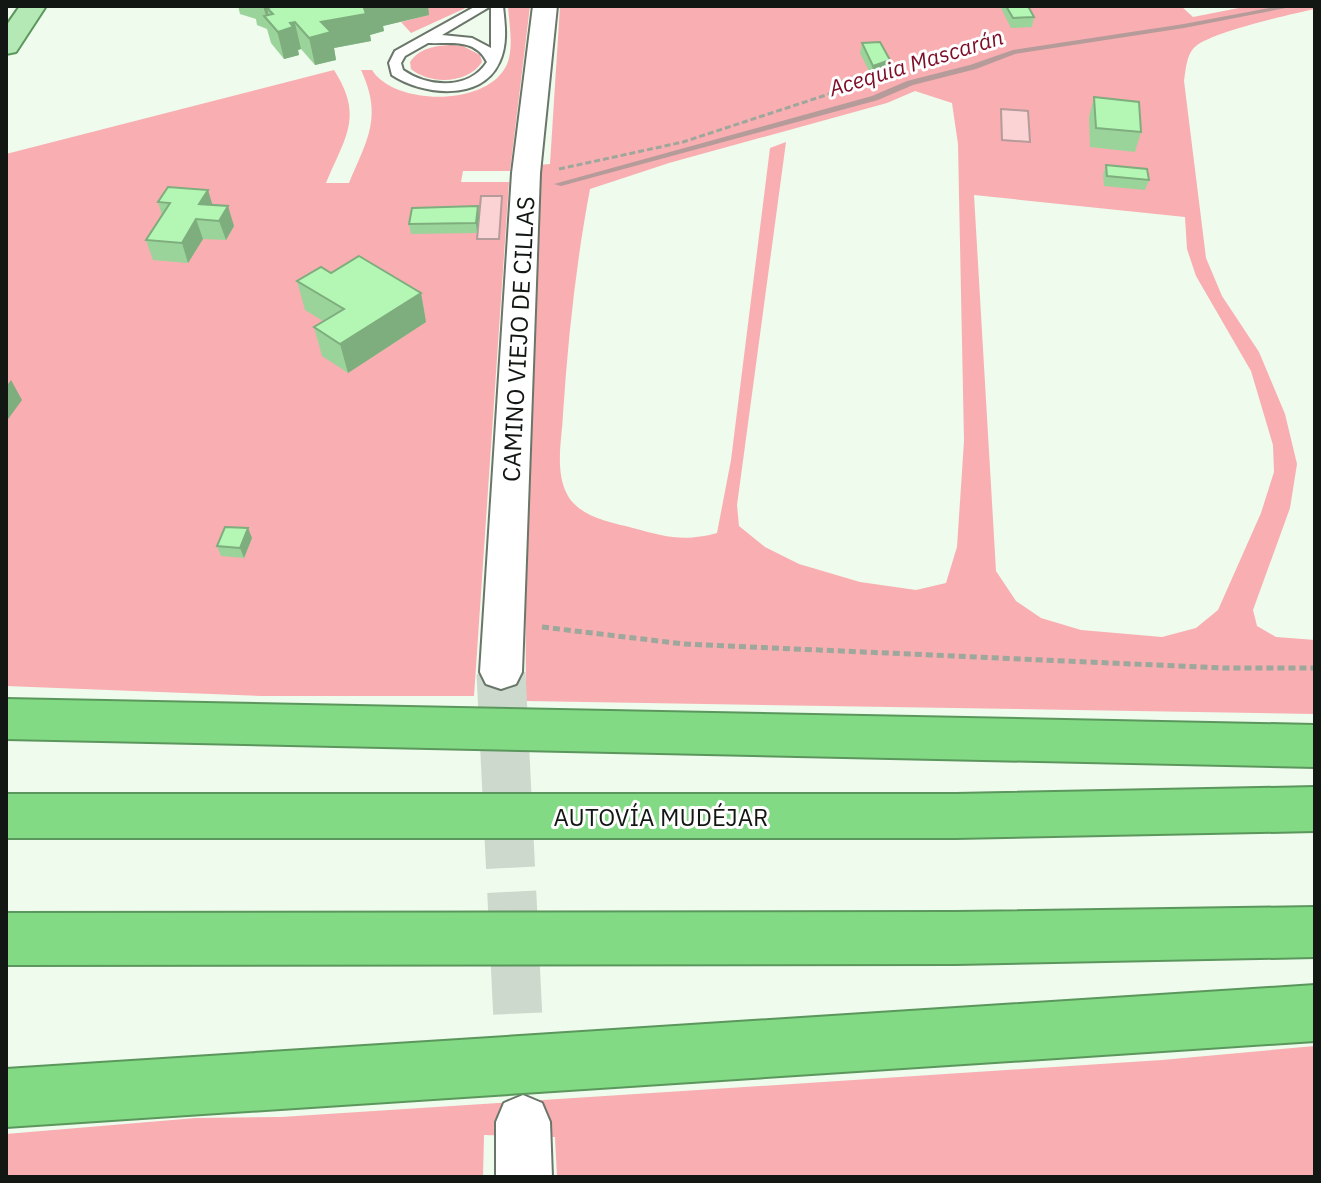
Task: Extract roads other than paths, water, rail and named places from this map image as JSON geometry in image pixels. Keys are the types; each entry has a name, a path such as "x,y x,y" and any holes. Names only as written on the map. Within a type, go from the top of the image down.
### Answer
{"highway":[{"path":"6,719 1315,746"},
{"name":"AUTOVÍA MUDÉJAR","path":"6,816 956,816 1315,809"},
{"path":"6,939 956,938 1315,932"},
{"path":"6,1098 1315,1013"}],"main road":[{"path":"6,46 33,6"}],"street":[{"name":"CAMINO VIEJO DE CILLAS","path":"501,672 526,173 545,6"},
{"path":"523,1122 524,1177"}],"lane":[{"path":"485,6 400,54 395,63 397,72 406,80 422,85 460,85 489,70 499,41 497,6"},
{"path":"412,46 429,41 465,40 481,45 490,52 493,61"}],"waterway":[{"name":"Acequia Mascarán","path":"558,184 875,98 910,83 973,67 1013,52 1292,6"}],"tunnel":[{"path":"501,673 523,1122"}]}
